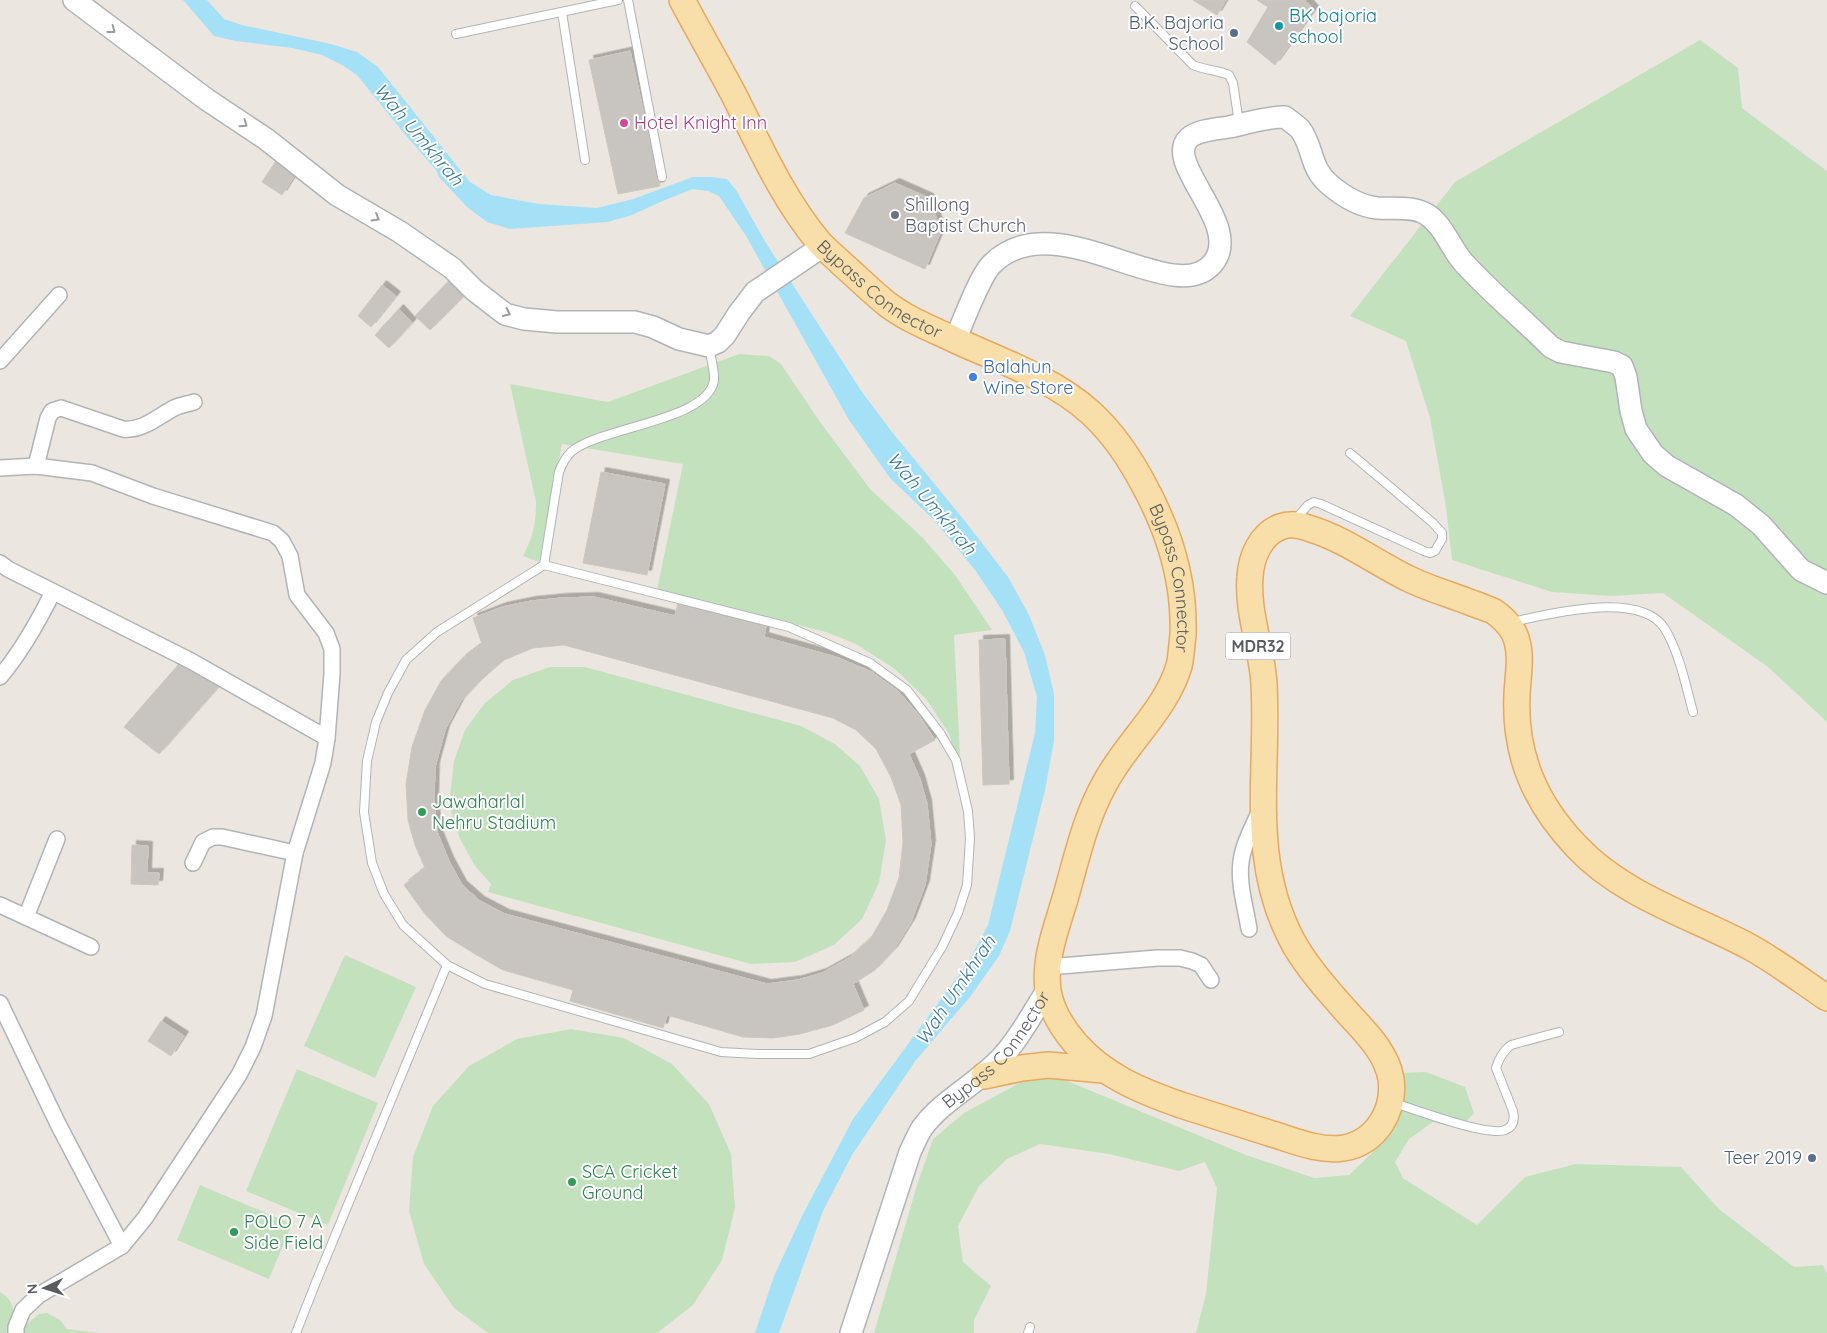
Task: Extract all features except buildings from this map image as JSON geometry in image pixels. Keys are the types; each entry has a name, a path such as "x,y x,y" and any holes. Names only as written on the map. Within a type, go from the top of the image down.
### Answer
{"main road":[{"name":"Bypass Connector","path":"682,0 732,91 765,157 801,217 823,246 866,286 906,317 1040,379 1076,400 1104,426 1131,462 1148,492 1166,532 1182,587 1183,642 1179,665 1153,715 1103,785 1091,812 1053,936 1048,978"},
{"name":"MDR32","path":"1048,978 1054,1011 1065,1030 1081,1050 1102,1070 1158,1097 1234,1123 1319,1148 1338,1149 1351,1147 1364,1141 1376,1131 1386,1118 1390,1102 1391,1081 1386,1063 1377,1047 1313,972 1294,944 1282,918 1269,878 1265,851 1263,804 1264,676 1250,603 1249,578 1253,560 1266,536 1278,528 1290,525"},
{"path":"1290,525 1303,526 1320,532 1412,581 1494,612 1507,623 1517,638 1520,657 1516,704 1518,738 1526,770 1540,799 1562,831 1582,853 1608,874 1638,893 1750,948 1782,966 1827,998"},
{"path":"984,1076 1048,1065 1102,1070"}],"street":[{"path":"74,0 206,99 266,139 336,195 400,232 452,268 474,290 505,314 524,319 557,322 636,322 679,338 709,346 718,342 725,335 755,292 823,246"},
{"path":"955,340 989,267 1000,257 1015,249 1035,244 1064,244 1081,247 1165,274 1190,275 1209,268 1218,256 1220,235 1185,161 1186,142 1197,134 1240,125 1257,119 1285,117 1300,129 1318,174 1343,195 1364,205 1424,213 1433,219 1464,263 1551,346 1561,352 1614,362 1622,366 1626,377 1631,411 1636,429 1653,454 1667,466 1688,479 1736,505 1761,525 1800,570 1827,583"},
{"path":"0,361 59,295"},
{"path":"36,466 48,418 56,410 61,408 69,409 122,429 131,430 140,428 176,407 194,402"},
{"path":"0,468 36,466 92,473 154,496 273,533 282,541 290,556 297,595 326,633 332,649 332,674 324,763 295,853 264,1016 253,1047 239,1074 145,1218 122,1246 39,1295 23,1310 16,1327 16,1333"},
{"path":"0,563 8,569 191,661 327,738"},
{"path":"0,677 32,633 54,592"},
{"path":"1249,930 1241,883 1240,863 1246,843 1263,804"},
{"path":"193,863 203,842 213,837 222,837 295,853"},
{"path":"26,917 56,839"},
{"path":"0,905 91,948"},
{"path":"1048,978 1157,958 1180,958 1192,960 1201,965 1212,980"},
{"name":"Bypass Connector","path":"850,1333 910,1152 923,1128 936,1114 984,1076 1016,1040 1048,978"},
{"path":"0,1003 58,1126 122,1246"}],"lane":[{"path":"456,34 618,0"},
{"path":"628,0 662,178"},
{"path":"1135,6 1193,65 1229,75 1233,83 1240,125"},
{"path":"562,12 585,160"},
{"path":"544,565 563,461 572,452 586,444 675,414 698,404 708,393 714,380 709,346"},
{"path":"1290,525 1308,505 1314,502 1424,552 1430,553 1435,551 1442,539 1442,533 1350,453"},
{"path":"544,565 789,627 870,663 907,690 940,733 956,760 968,811 970,838 967,885 958,913 942,948 909,1001 885,1022 855,1038 809,1054 721,1052 485,984 447,966 403,925 384,894 372,863 364,812 367,761 376,722 388,693 406,660 437,632 544,565"},
{"path":"1507,623 1574,609 1638,610 1655,617 1665,629 1677,657 1693,712"},
{"path":"296,1333 447,966"},
{"path":"1390,1102 1479,1129 1495,1132 1504,1130 1511,1126 1515,1119 1496,1068 1500,1057 1511,1045 1559,1032"}],"green space":[{"path":"1700,40 1738,68 1742,108 1827,171 1827,722 1768,667 1663,593 1611,596 1552,592 1452,560 1446,507 1430,418 1406,341 1350,316 1455,182"},
{"path":"739,354 769,356 781,364 820,422 870,489 922,537 955,575 992,630 954,635 961,774 949,734 927,700 895,669 856,644 826,632 657,590 683,464 562,444 539,562 523,556 533,530 536,502 510,384 608,402"},
{"path":"550,667 585,667 801,726 835,744 860,766 879,799 886,840 879,883 862,919 834,945 795,962 751,964 488,892 491,884 475,866 460,839 449,805 454,761 465,730 485,703 513,680"},
{"path":"345,955 416,987 375,1078 304,1046"},
{"name":"SCA Cricket Ground","path":"571,1029 624,1038 672,1064 709,1104 731,1154 735,1208 722,1260 693,1305 657,1333 488,1333 454,1308 424,1264 409,1211 413,1157 433,1106 469,1066 517,1039"},
{"path":"297,1069 378,1103 328,1225 246,1191"},
{"path":"1426,1072 1465,1087 1474,1113 1460,1129 1433,1122 1409,1139 1395,1162 1403,1178 1477,1225 1525,1177 1576,1164 1681,1167 1719,1209 1794,1267 1823,1265 1827,1274 1827,1333 1196,1333 1206,1294 1217,1188 1205,1162 1179,1171 1109,1154 1040,1144 1007,1159 979,1186 958,1226 963,1262 991,1286 974,1320 974,1333 874,1333 917,1185 933,1139 964,1113 1025,1080 1060,1078 1246,1155 1314,1178 1349,1175 1373,1152 1390,1125 1398,1073"},
{"name":"POLO 7 A Side Field","path":"200,1185 292,1224 269,1279 177,1240"},
{"path":"0,1292 10,1300 13,1311 12,1322 6,1333 0,1333"},
{"path":"47,1313 60,1320 67,1329 99,1333 16,1333 39,1314"}],"water":[{"name":"Wah Umkhrah","path":"183,0 207,0 224,19 242,25 331,44 357,52 378,67 470,182 491,195 539,204 597,208 633,199 693,177 727,179 736,190 766,243 862,392 1008,577 1029,615 1045,655 1054,694 1054,741 1045,790 1010,931 999,956 970,997 916,1060 852,1155 823,1211 779,1333 755,1333 774,1276 802,1216 853,1119 969,961 988,925 1035,733 1037,697 1024,652 1002,610 975,570 935,521 890,478 849,420 746,236 719,196 708,191 693,189 632,215 608,222 510,229 487,222 467,207 439,177 436,170 357,75 322,55 292,48 236,41 214,36"}],"place":[{"name":"BK bajoria school","path":"1279,26"},
{"name":"B.K. Bajoria School","path":"1234,33"},
{"name":"Hotel Knight Inn","path":"624,123"},
{"name":"Shillong Baptist Church","path":"895,215"},
{"name":"Balahun Wine Store","path":"973,377"},
{"name":"Jawaharlal Nehru Stadium","path":"422,812"},
{"name":"Teer 2019","path":"1812,1158"},
{"name":"SCA Cricket Ground","path":"572,1182"},
{"name":"POLO 7 A Side Field","path":"234,1232"}]}
